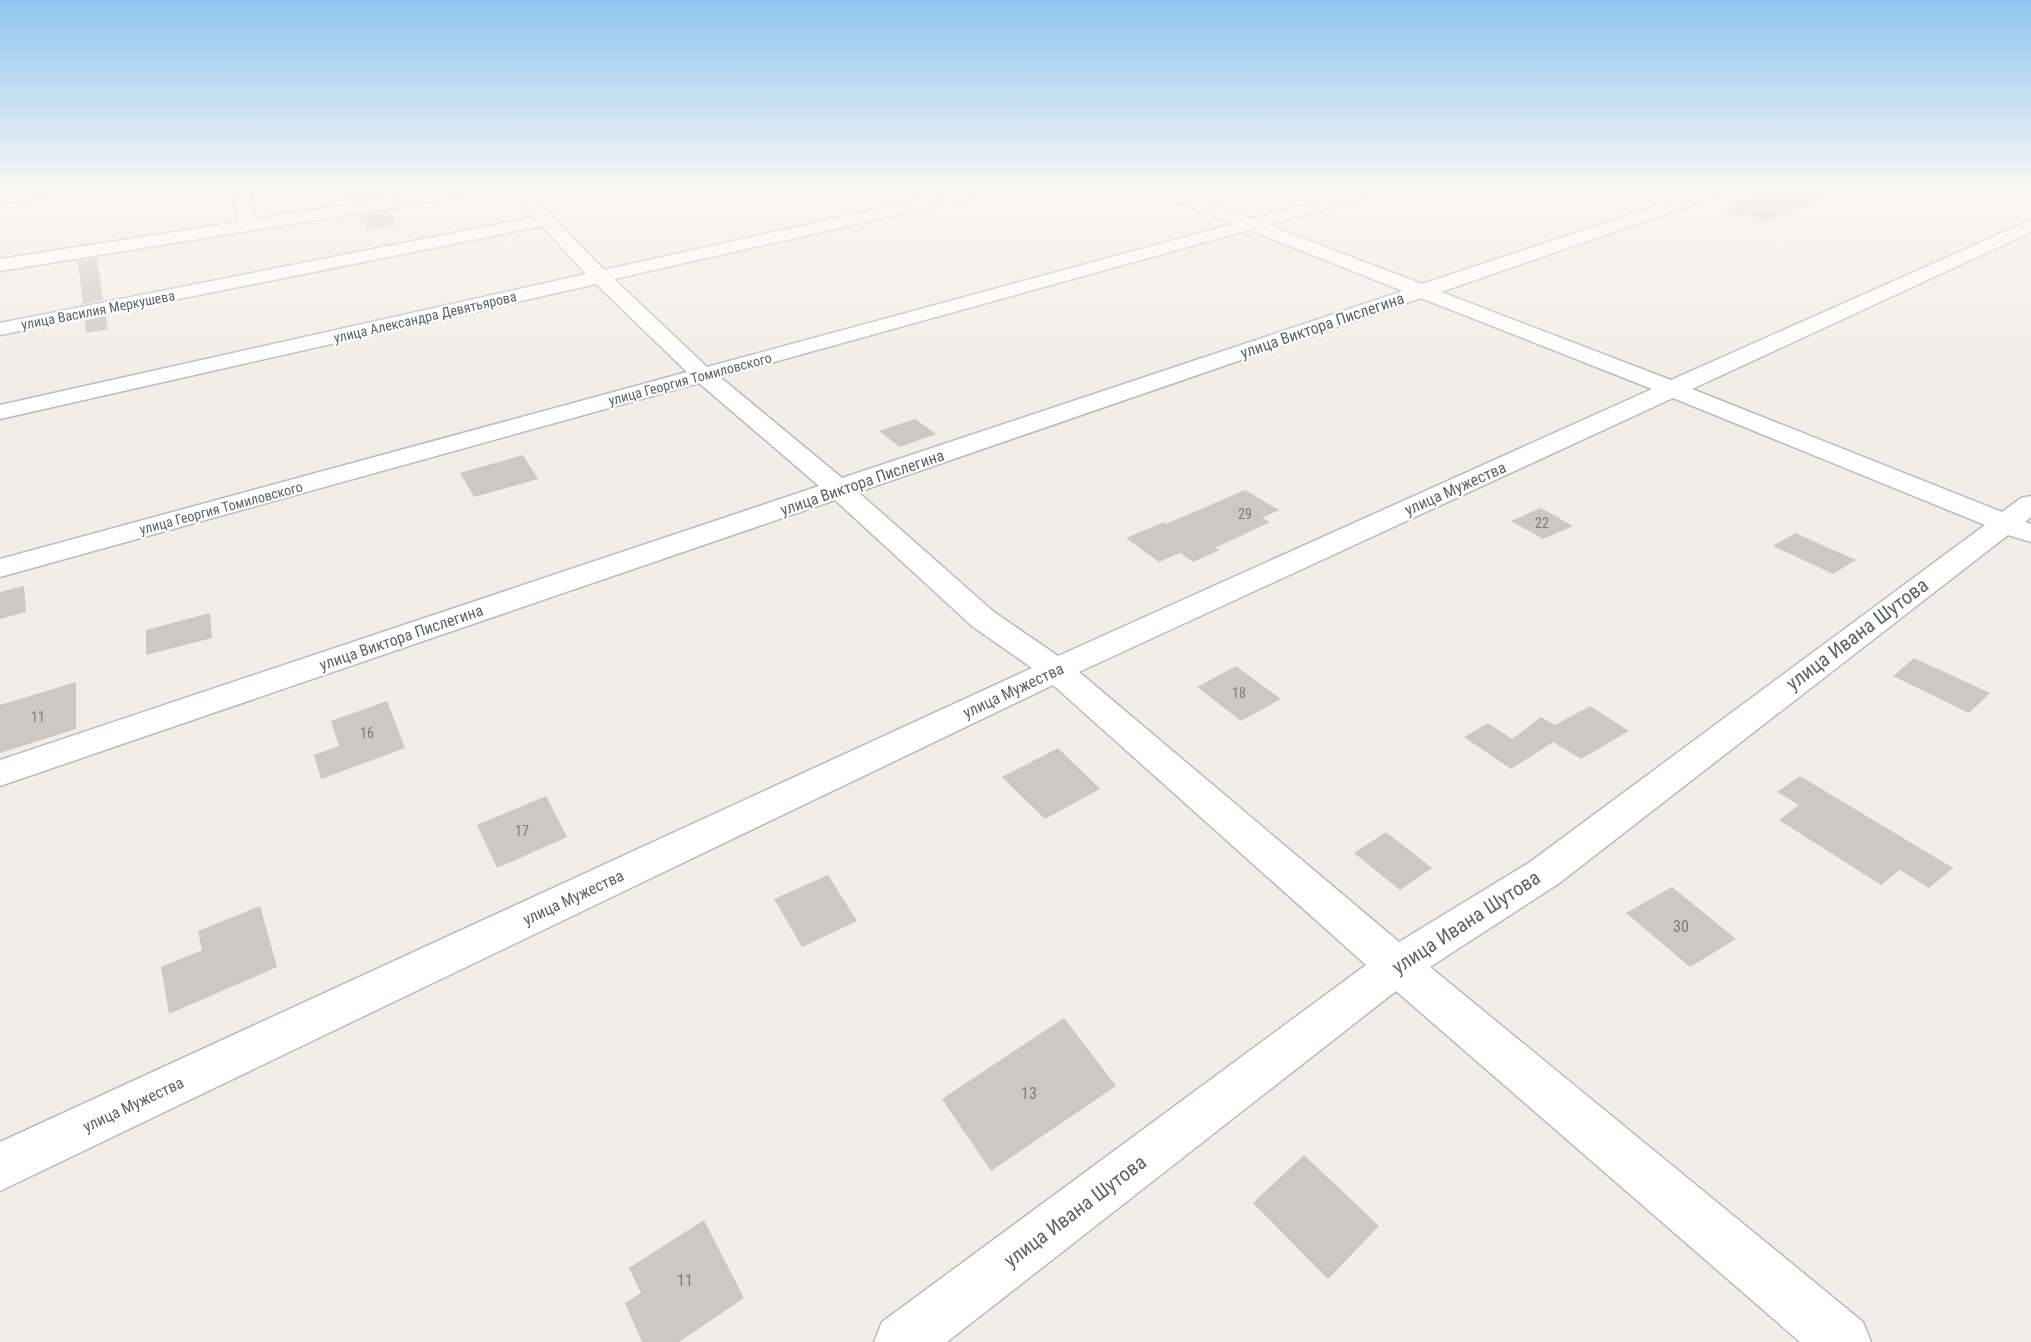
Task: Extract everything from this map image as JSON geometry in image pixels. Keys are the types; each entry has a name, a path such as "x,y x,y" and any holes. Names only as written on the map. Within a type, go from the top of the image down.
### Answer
{"street":[{"path":"0,265 85,252"},
{"name":"улица Василия Меркушева","path":"0,329 389,252"},
{"path":"577,252 600,277 703,375 840,490 983,619 1056,669 1397,966 1843,1342"},
{"name":"улица Александра Девятьярова","path":"0,412 712,252"},
{"name":"улица Георгия Томиловского","path":"0,568 1152,252"},
{"path":"1316,252 1672,389 2022,520"},
{"name":"улица Виктора Пислегина","path":"0,773 1538,252"},
{"name":"улица Мужества","path":"0,1167 1056,669 1973,252"},
{"name":"улица Ивана Шутова","path":"902,1342 1397,966 1544,873 2022,520"}],"building":[{"path":"97,258 103,300 83,304 78,261"},
{"path":"106,316 108,329 86,333 85,320"},
{"path":"915,419 936,434 900,447 879,431"},
{"path":"523,455 538,479 474,497 460,473"},
{"path":"1245,490 1279,510 1262,518 1270,522 1215,548 1220,550 1193,562 1180,553 1159,562 1126,538 1164,522 1166,524"},
{"path":"1541,508 1573,526 1543,539 1511,521"},
{"path":"1795,533 1856,560 1833,574 1773,546"},
{"path":"24,586 26,612 0,619 0,592"},
{"path":"210,613 212,638 146,655 146,630"},
{"path":"1914,658 1990,693 1969,713 1893,676"},
{"path":"1236,666 1281,699 1241,721 1197,687"},
{"path":"76,682 76,729 0,753 0,705"},
{"path":"387,701 405,748 321,779 314,755 339,746 331,721"},
{"path":"1590,706 1629,731 1581,759 1553,742 1511,769 1464,737 1488,723 1512,739 1541,717 1555,725"},
{"path":"1058,748 1100,789 1045,819 1002,777"},
{"path":"1800,776 1953,868 1929,888 1900,870 1881,885 1779,820 1799,805 1777,792"},
{"path":"546,796 567,837 497,868 477,825"},
{"path":"1386,832 1432,868 1400,890 1354,853"},
{"path":"828,875 857,921 802,947 774,899"},
{"path":"1672,887 1736,939 1690,967 1626,913"},
{"path":"260,906 277,967 169,1014 161,967 202,950 198,931"},
{"path":"1064,1018 1116,1086 991,1171 942,1099"},
{"path":"1304,1155 1379,1226 1328,1279 1253,1203"},
{"path":"704,1220 744,1298 679,1342 642,1342 625,1303 641,1293 629,1268"}]}
